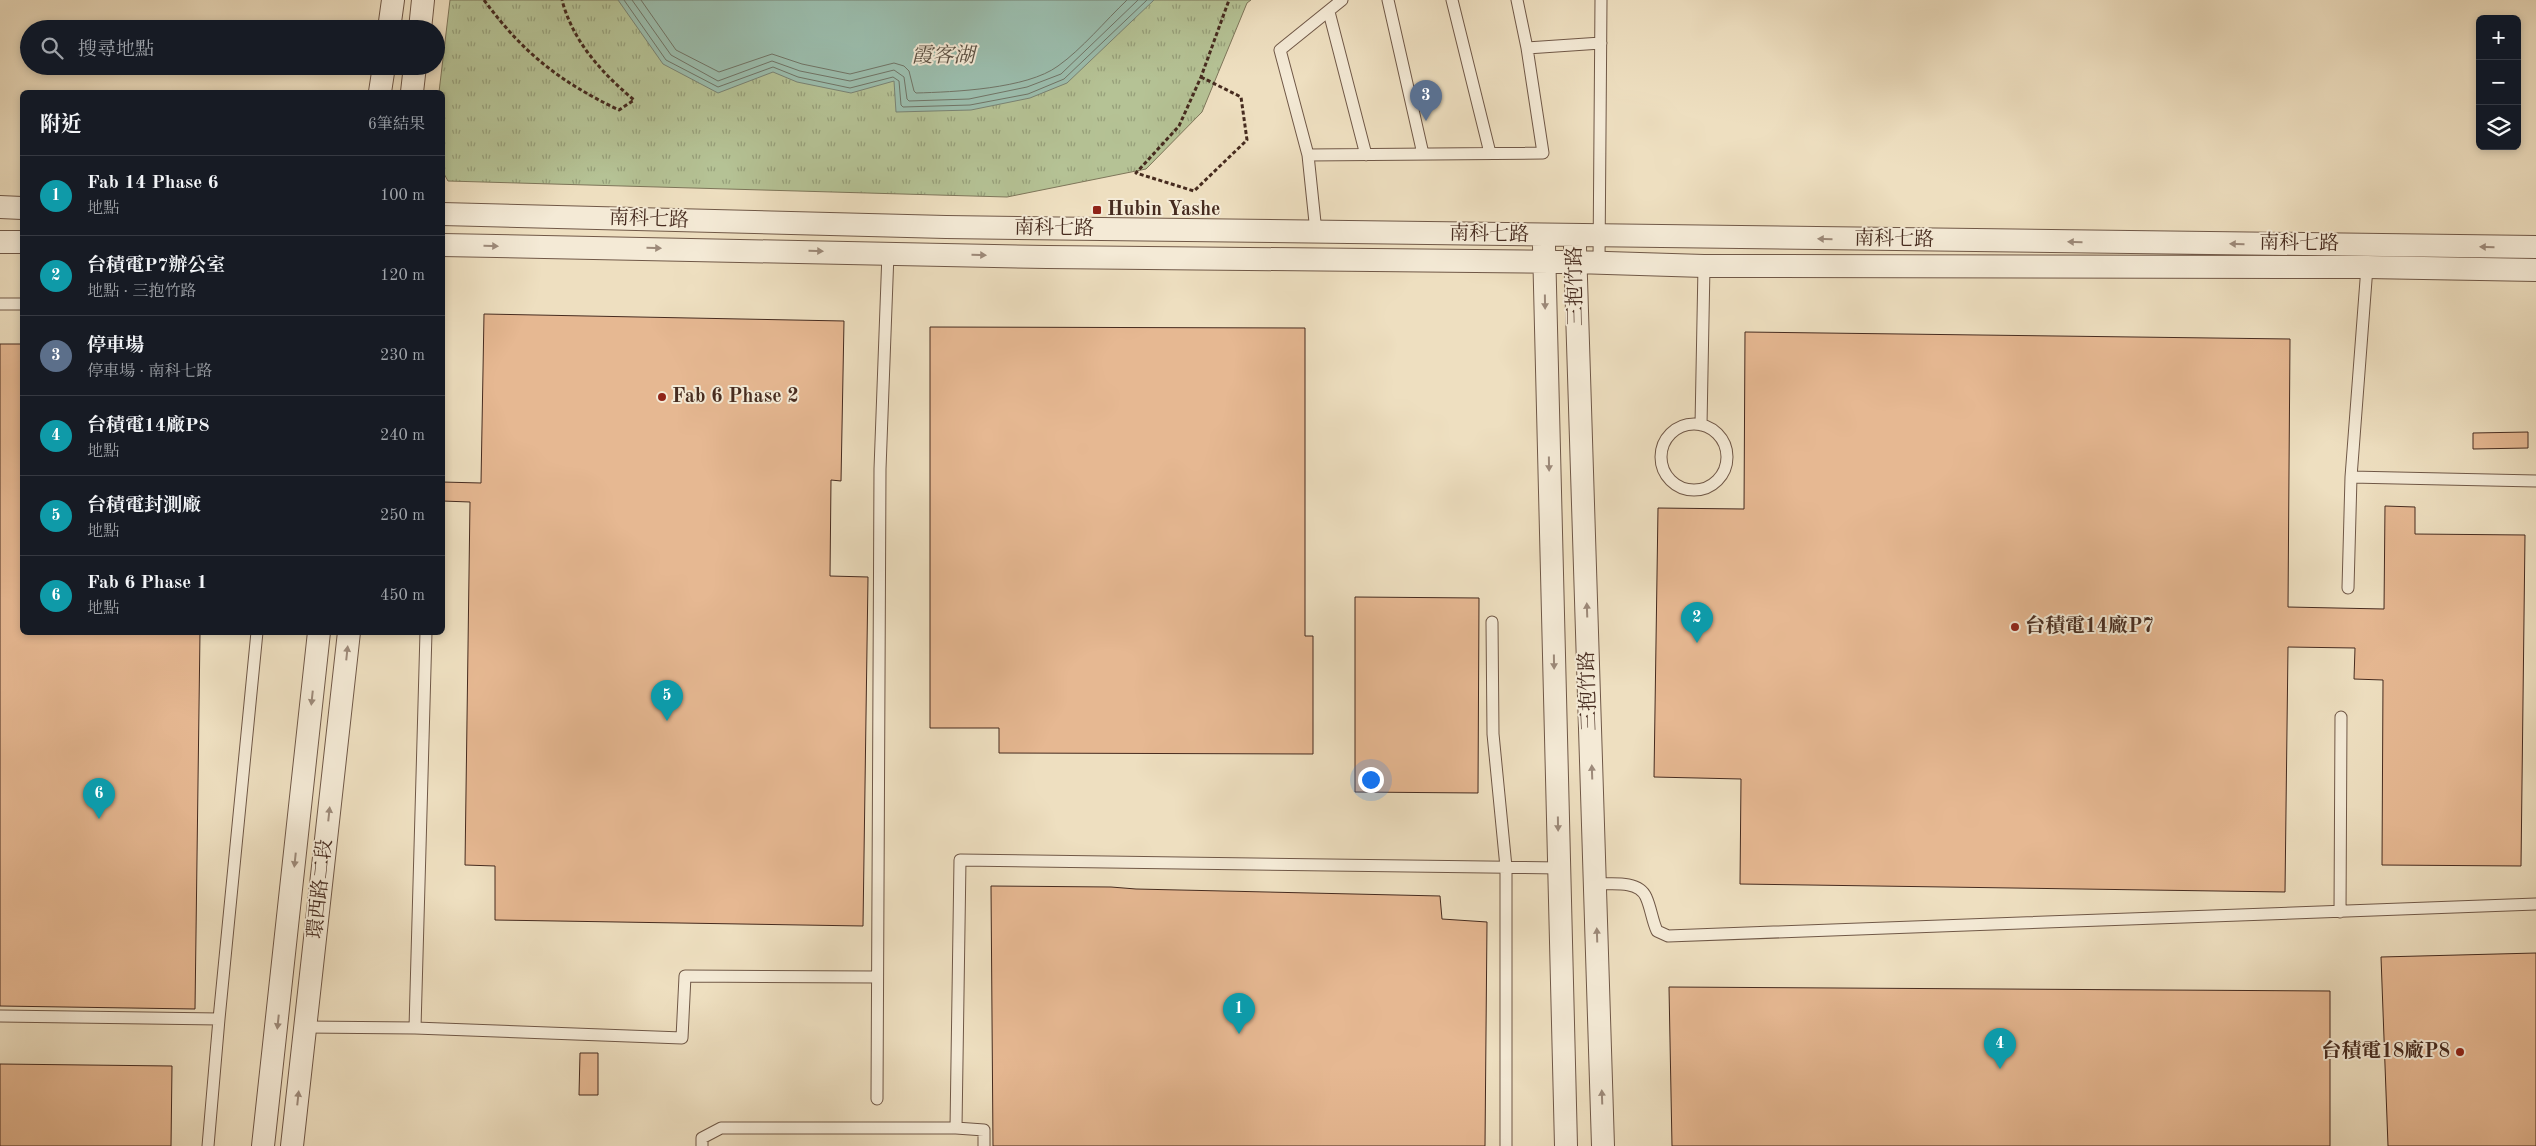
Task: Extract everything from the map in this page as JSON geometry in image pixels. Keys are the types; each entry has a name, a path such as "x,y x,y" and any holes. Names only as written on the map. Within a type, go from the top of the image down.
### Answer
{"street":[{"path":"390,20 393,0"},
{"path":"421,20 423,0"},
{"path":"380,90 383,75"},
{"path":"412,90 414,75"},
{"path":"0,207 20,208"},
{"name":"南科七路","path":"445,214 947,241 1544,262 1704,266 2367,267 2536,270"},
{"name":"南科七路","path":"445,245 888,253 947,241 1316,232 2536,247"},
{"name":"三抱竹路","path":"1544,235 1566,1146"},
{"name":"三抱竹路","path":"1576,235 1575,262 1603,1146"},
{"path":"0,242 20,242"},
{"name":"環西路二段","path":"264,1146 320,635"},
{"name":"環西路二段","path":"292,1146 349,635"}],"lane":[{"path":"1316,232 1308,155 1280,50 1342,0"},
{"path":"1388,0 1423,154"},
{"path":"1452,0 1490,153"},
{"path":"1308,155 1543,153 1527,48 1517,0"},
{"path":"1600,0 1600,263"},
{"path":"1329,12 1366,155"},
{"path":"1527,48 1601,43"},
{"path":"877,1099 880,470 888,253"},
{"path":"1701,426 1704,266"},
{"path":"2348,588 2351,477 2367,267"},
{"path":"0,304 20,304"},
{"path":"1684,426 1701,426 1717,434 1722,441 1726,449 1725,467 1715,482 1700,490 1690,490 1682,488 1668,477 1663,470 1661,452 1669,436 1676,430 1684,426"},
{"path":"2351,477 2536,481"},
{"path":"1492,622 1493,734 1506,867 1506,1146"},
{"path":"208,1146 257,635"},
{"path":"415,1028 426,635"},
{"path":"2340,912 2341,717"},
{"path":"956,1128 960,860 1560,868"},
{"path":"1596,884 1624,884 1640,888 1646,895 1657,930 1668,936 2536,904"},
{"path":"305,1027 415,1028 682,1038 686,976 877,977"},
{"path":"0,1016 219,1019"},
{"path":"702,1146 702,1138 721,1128 956,1128 984,1130 984,1146"}],"path":[{"path":"484,0 520,43 563,80 618,110 634,100 613,82 585,49 574,30 562,0"},
{"path":"1201,77 1241,97 1247,140 1194,191 1136,173 1179,126 1201,77 1229,0"}],"green space":[{"path":"450,0 1251,0 1247,3 1202,112 1146,169 1007,197 448,181 445,176 445,90 439,90 441,75 445,75 445,42"}],"water":[{"name":"霞客湖","path":"618,0 1154,0 1067,83 1030,98 971,110 896,112 894,81 851,93 797,82 773,72 718,93 663,64"}],"building":[{"path":"484,314 844,321 841,481 831,480 830,576 868,577 863,926 495,920 495,866 465,865 470,502 445,501 445,482 481,483"},
{"path":"930,327 1305,328 1305,636 1313,636 1313,754 999,753 999,728 930,728"},
{"name":"台積電14廠P7","path":"1745,332 2290,339 2288,607 2384,609 2385,506 2415,507 2415,534 2525,535 2521,866 2382,865 2383,680 2354,679 2355,648 2288,647 2285,892 1740,884 1741,779 1654,777 1658,508 1744,509"},
{"path":"0,344 20,344 20,635 200,635 195,1009 0,1006"},
{"path":"2528,432 2528,448 2473,449 2473,433"},
{"path":"1355,597 1479,598 1478,793 1355,792"},
{"path":"991,886 1111,887 1440,896 1442,919 1487,922 1485,1146 993,1146"},
{"name":"台積電18廠P8","path":"2536,953 2536,1146 2388,1146 2381,957"},
{"path":"1669,987 2330,991 2330,1146 1672,1146"},
{"path":"580,1053 598,1053 598,1095 579,1095"},
{"path":"0,1064 172,1066 171,1146 0,1146"}],"place":[{"name":"停車場","path":"1426,121"},
{"name":"Hubin Yashe","path":"1097,210"},
{"name":"Fab 6 Phase 2","path":"662,397"},
{"name":"台積電14廠P7","path":"2015,627"},
{"name":"台積電P7辦公室","path":"1697,643"},
{"name":"台積電封測廠","path":"667,721"},
{"name":"Fab 6 Phase 1","path":"99,819"},
{"name":"Fab 14 Phase 6","path":"1239,1034"},
{"name":"台積電18廠P8","path":"2460,1052"},
{"name":"台積電14廠P8","path":"2000,1069"}]}
